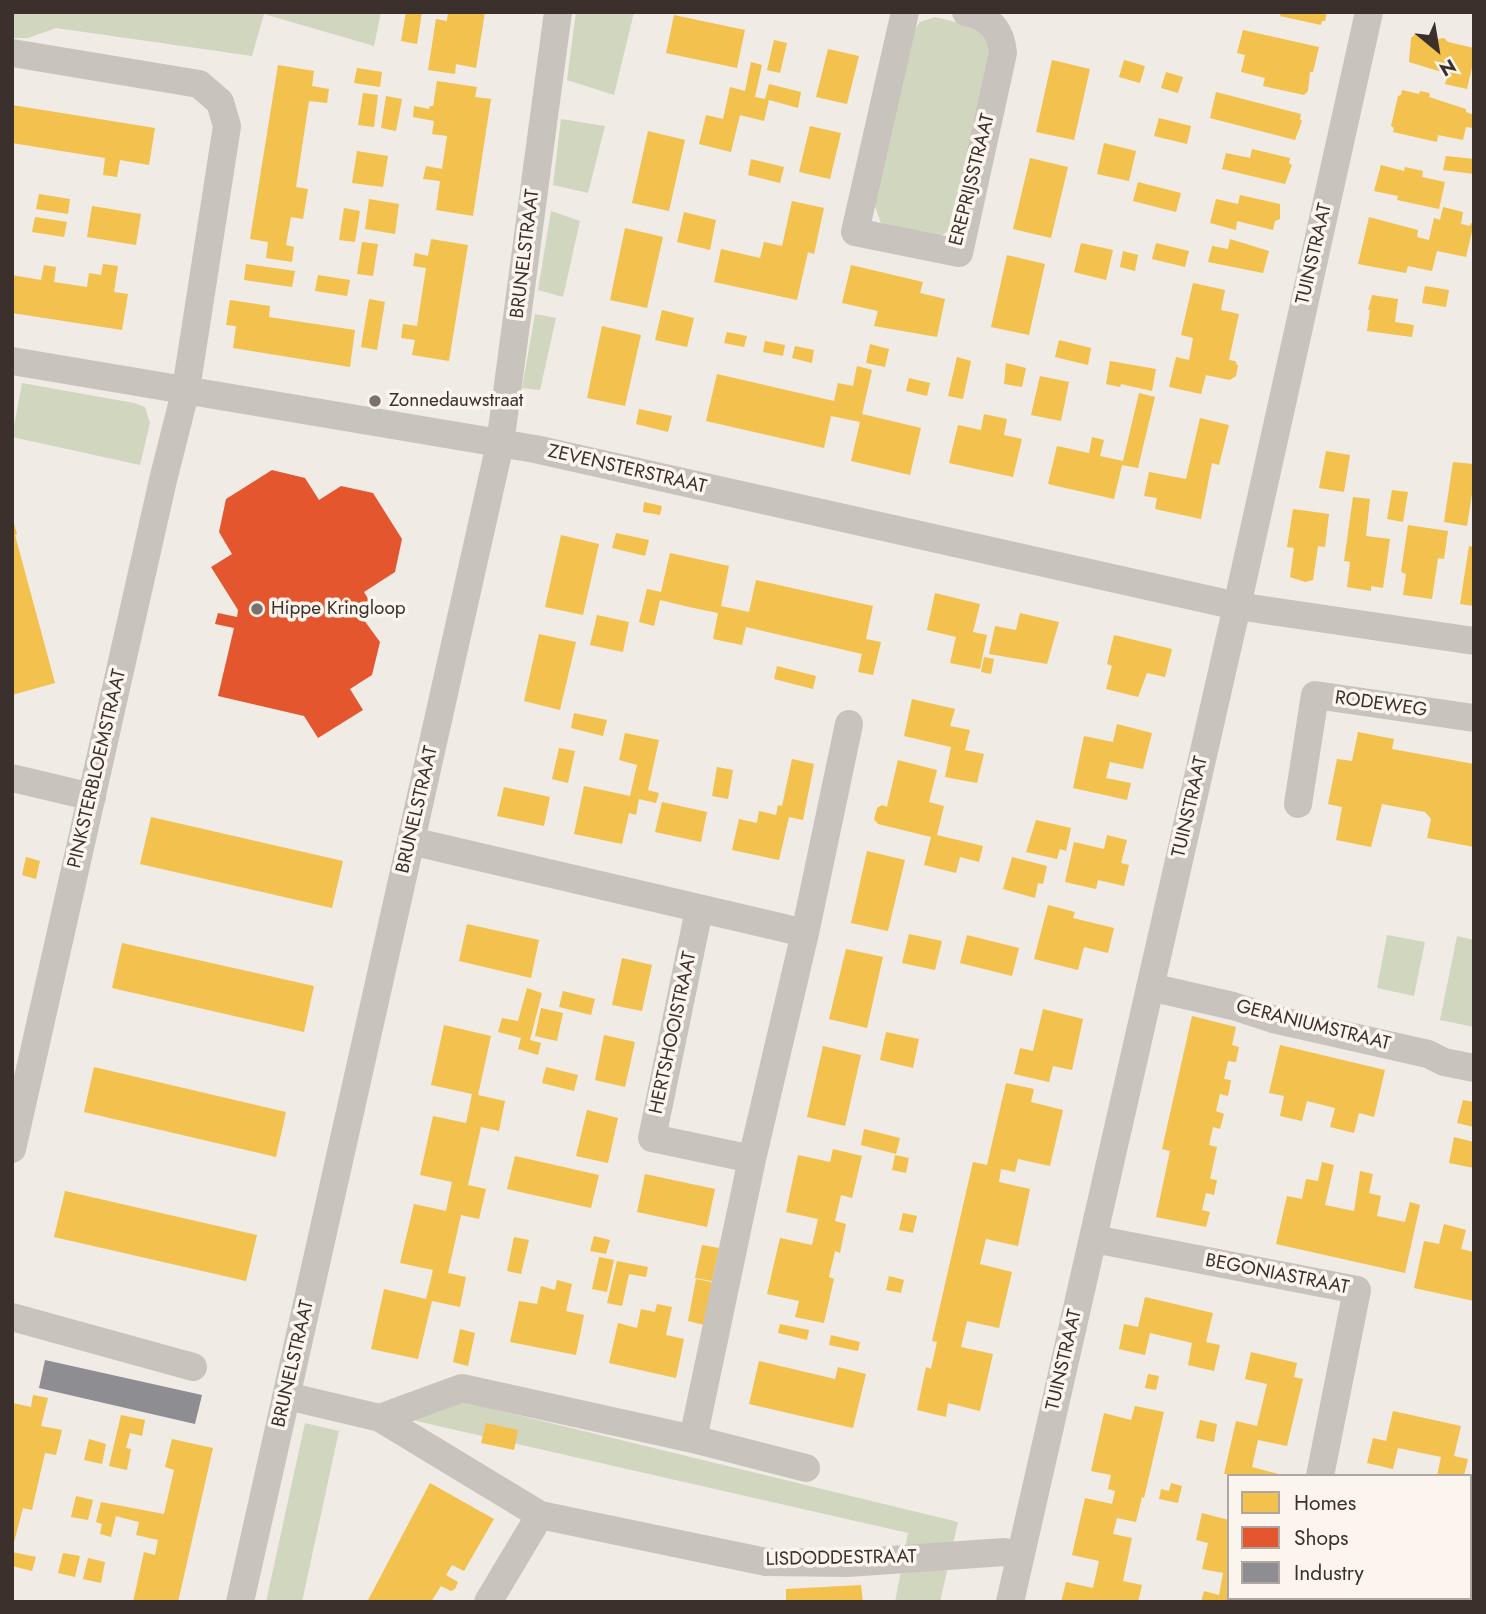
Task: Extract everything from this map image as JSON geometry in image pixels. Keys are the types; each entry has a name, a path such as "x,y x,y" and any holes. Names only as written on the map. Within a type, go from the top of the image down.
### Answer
{"street":[{"name":"BRUNELSTRAAT","path":"240,1602 500,444 558,12"},
{"name":"EREPRIJSSTRAAT","path":"905,12 855,232 959,253 1003,53 1002,39 996,27 976,14 966,12"},
{"name":"TUINSTRAAT","path":"1010,1602 1369,12"},
{"path":"12,53 199,83 220,102 227,126 186,390"},
{"name":"ZEVENSTERSTRAAT","path":"12,361 535,449 1237,606"},
{"name":"PINKSTERBLOEMSTRAAT","path":"12,1149 163,480 186,390"},
{"path":"1237,606 1474,641"},
{"name":"RODEWEG","path":"1298,804 1315,695 1474,718"},
{"path":"693,1439 849,724"},
{"path":"12,778 92,797"},
{"path":"411,841 805,933"},
{"name":"HERTSHOOISTRAAT","path":"699,909 652,1138 752,1159"},
{"name":"GERANIUMSTRAAT","path":"1150,987 1233,1006 1273,1019 1428,1054 1444,1062 1474,1068"},
{"name":"BEGONIASTRAAT","path":"1094,1239 1357,1290 1320,1474"},
{"path":"12,1317 193,1367"},
{"path":"380,1418 462,1388 693,1439 806,1468"},
{"name":"LISDODDESTRAAT","path":"287,1396 380,1418 540,1514 766,1562 848,1563 1004,1552 1020,1555"},
{"path":"488,1602 540,1514"}],"green space":[{"path":"12,12 381,12 374,46 264,14 252,56 56,28 28,38 12,38"},
{"path":"576,12 634,12 614,95 567,80"},
{"path":"935,17 984,29 993,58 949,230 941,236 882,226 872,198 911,34 920,22"},
{"path":"561,119 605,126 588,193 553,185"},
{"path":"551,211 580,221 563,297 538,290"},
{"path":"535,314 556,318 540,390 522,388"},
{"path":"22,383 145,407 150,423 140,465 12,437"},
{"path":"1387,935 1425,942 1414,996 1377,988"},
{"path":"1457,936 1474,940 1474,1027 1440,1020"},
{"path":"456,1400 958,1522 940,1602 895,1602 908,1533 412,1420"},
{"path":"305,1423 339,1431 302,1602 266,1602"}],"building: Homes":[{"path":"406,12 422,12 417,44 401,41"},
{"path":"448,12 485,12 476,68 456,64 455,74 428,70 436,19 447,21"},
{"path":"1281,12 1327,12 1321,25 1280,16"},
{"path":"674,15 745,30 737,68 666,53"},
{"path":"1243,30 1319,47 1313,72 1310,72 1308,91 1304,95 1263,86 1265,78 1241,72 1245,55 1237,53"},
{"path":"1415,34 1444,38 1448,42 1474,48 1467,89 1445,84 1448,74 1409,62 1411,38"},
{"path":"774,40 787,43 780,73 767,70"},
{"path":"828,49 859,56 847,104 816,97"},
{"path":"1052,60 1090,69 1074,140 1036,132"},
{"path":"1124,60 1145,66 1140,83 1119,77"},
{"path":"751,62 762,65 755,97 765,99 769,84 801,92 798,108 769,100 764,121 740,115 731,152 699,144 706,115 723,119 730,87 745,91"},
{"path":"278,65 314,71 312,86 329,89 327,103 309,101 296,187 308,189 303,219 291,217 286,245 294,247 292,262 266,258 268,242 250,239"},
{"path":"357,68 382,72 380,87 354,83"},
{"path":"1166,72 1183,77 1178,93 1161,88"},
{"path":"437,81 477,87 475,97 491,99 473,216 436,210 440,181 423,179 426,166 442,169 447,136 432,134 434,121 413,117 414,106 429,109 433,106"},
{"path":"1402,90 1419,94 1420,91 1430,93 1429,97 1466,109 1466,112 1474,115 1474,128 1466,127 1463,140 1438,135 1437,142 1393,132 1394,128 1391,126"},
{"path":"1216,92 1301,114 1302,121 1295,140 1210,118"},
{"path":"363,93 378,95 374,127 358,125"},
{"path":"386,96 402,99 396,131 381,128"},
{"path":"12,105 155,128 149,165 120,160 117,177 103,175 105,158 12,143"},
{"path":"1159,118 1191,126 1187,144 1154,136"},
{"path":"810,126 841,133 830,179 799,172"},
{"path":"648,131 685,140 669,211 632,203"},
{"path":"1104,143 1136,151 1129,181 1097,174"},
{"path":"1252,149 1290,158 1289,163 1292,165 1285,184 1222,169 1226,153 1250,158"},
{"path":"357,151 388,156 383,187 352,183"},
{"path":"1446,156 1474,159 1474,174 1443,170"},
{"path":"1030,158 1068,167 1051,238 1013,229"},
{"path":"751,159 784,167 780,183 748,175"},
{"path":"1381,165 1404,171 1405,167 1423,171 1422,177 1445,182 1439,209 1397,200 1398,196 1374,191"},
{"path":"1138,182 1181,193 1176,212 1133,201"},
{"path":"39,194 70,199 68,214 36,209"},
{"path":"1240,195 1280,204 1280,219 1275,221 1273,230 1237,221 1236,230 1210,223 1216,199 1238,204"},
{"path":"369,199 399,204 395,234 365,229"},
{"path":"792,201 824,208 814,254 808,252 797,300 714,282 721,249 760,258 764,242 782,246"},
{"path":"92,206 141,214 136,245 87,237"},
{"path":"1443,207 1463,212 1461,224 1470,226 1474,223 1466,257 1437,251 1432,271 1408,266 1406,273 1358,264 1369,217 1418,230 1417,237 1429,240 1434,218 1440,220"},
{"path":"344,208 360,211 355,242 339,240"},
{"path":"684,212 716,220 710,250 677,242"},
{"path":"35,217 67,222 64,237 32,232"},
{"path":"625,228 663,237 647,308 610,300"},
{"path":"431,239 468,245 449,361 412,355 415,340 401,338 403,324 417,326 426,268 413,266 415,253 428,256"},
{"path":"1230,239 1269,251 1263,273 1208,262 1212,246 1228,249"},
{"path":"362,242 378,244 373,276 357,274"},
{"path":"1081,243 1113,250 1106,280 1074,272"},
{"path":"1156,243 1189,251 1185,267 1152,259"},
{"path":"1123,251 1138,255 1135,271 1120,267"},
{"path":"1007,255 1045,264 1029,335 991,327"},
{"path":"103,264 118,266 114,292 128,294 122,330 12,313 12,275 41,280 44,265 56,267 54,282 87,287 89,273 101,275"},
{"path":"246,264 295,271 292,287 244,280"},
{"path":"851,265 923,282 920,293 945,299 937,337 874,326 878,311 842,303"},
{"path":"318,275 350,280 347,296 315,291"},
{"path":"1193,283 1225,290 1221,310 1239,314 1229,360 1235,361 1238,366 1236,376 1230,380 1206,375 1201,394 1169,387 1176,357 1189,360 1193,338 1181,335"},
{"path":"1425,286 1449,290 1446,307 1422,303"},
{"path":"1372,295 1398,299 1395,322 1414,325 1412,337 1367,331"},
{"path":"369,299 385,302 377,350 361,347"},
{"path":"230,300 270,306 269,317 355,330 350,367 233,348 236,326 226,325"},
{"path":"662,310 694,318 687,347 655,340"},
{"path":"602,326 641,335 625,406 587,398"},
{"path":"727,332 747,336 744,347 724,343"},
{"path":"1059,340 1091,348 1088,365 1055,357"},
{"path":"765,341 785,345 783,356 763,352"},
{"path":"870,344 889,349 885,367 866,363"},
{"path":"795,346 814,350 812,363 792,358"},
{"path":"957,357 971,361 963,399 948,396"},
{"path":"1110,361 1156,369 1152,391 1121,384 1120,387 1106,384"},
{"path":"1006,363 1026,368 1022,387 1004,384"},
{"path":"857,366 872,370 862,414 921,428 910,475 851,461 860,422 831,416 824,448 706,421 717,374 834,401 838,383 853,386"},
{"path":"1040,376 1069,382 1061,421 1031,415"},
{"path":"909,378 930,383 927,396 906,391"},
{"path":"1139,393 1155,397 1138,468 1122,465 1114,499 1048,484 1057,446 1089,453 1092,437 1104,440 1100,456 1123,461"},
{"path":"639,409 672,416 668,432 636,424"},
{"path":"984,414 1007,419 1004,435 1022,439 1013,477 949,463 958,425 981,430"},
{"path":"1200,418 1229,425 1219,465 1212,463 1201,519 1155,509 1157,498 1144,496 1149,472 1186,479"},
{"path":"1326,451 1350,455 1344,492 1319,488"},
{"path":"1453,462 1473,464 1474,481 1467,526 1444,522"},
{"path":"1392,490 1408,492 1403,522 1387,519"},
{"path":"1353,497 1370,499 1366,536 1390,539 1383,588 1371,586 1371,591 1347,587 1350,562 1344,561"},
{"path":"644,502 662,506 660,515 643,512"},
{"path":"1293,509 1329,514 1325,547 1318,546 1313,580 1305,582 1290,577 1294,548 1287,547"},
{"path":"13,520 55,683 12,695"},
{"path":"1408,525 1448,531 1444,559 1438,558 1432,599 1403,595 1406,574 1401,572"},
{"path":"616,533 649,540 645,556 612,548"},
{"path":"561,535 599,544 583,615 545,607"},
{"path":"1469,546 1474,547 1474,606 1460,604"},
{"path":"670,553 729,566 721,606 749,612 756,580 873,606 866,639 881,642 873,675 858,672 862,654 746,627 742,645 713,639 718,613 660,600 654,626 639,622 647,589 661,592"},
{"path":"935,593 980,604 973,632 987,635 980,669 950,663 956,637 927,630"},
{"path":"1020,613 1059,622 1047,664 989,654 995,626 1016,630"},
{"path":"597,615 629,622 623,652 590,645"},
{"path":"539,634 576,642 560,710 524,701"},
{"path":"1114,635 1172,649 1165,677 1147,673 1138,697 1106,689 1112,666 1107,664"},
{"path":"984,657 994,659 991,674 981,672"},
{"path":"777,666 816,676 813,689 774,679"},
{"path":"912,699 955,709 950,726 970,730 965,750 984,754 977,783 945,777 951,747 904,736"},
{"path":"574,713 607,720 603,736 571,728"},
{"path":"1117,724 1152,733 1143,769 1110,762 1106,778 1131,783 1127,800 1073,788 1084,736 1113,742"},
{"path":"1358,732 1394,739 1392,749 1474,764 1474,847 1427,838 1431,819 1425,812 1382,804 1371,847 1336,840 1342,807 1328,804 1337,759 1352,761"},
{"path":"625,733 659,740 648,790 659,793 656,803 639,799 636,815 629,813 622,844 574,834 584,786 630,796 637,765 619,760"},
{"path":"559,748 575,751 568,783 552,779"},
{"path":"792,759 814,764 803,820 789,817 779,860 732,850 739,819 757,823 759,811 776,815 778,805 782,806"},
{"path":"898,760 937,770 929,802 944,806 937,835 983,846 979,862 960,857 956,873 924,865 931,837 878,824 874,819 877,808 882,805 887,807"},
{"path":"717,767 733,770 728,799 712,796"},
{"path":"504,787 550,797 544,826 497,816"},
{"path":"662,802 707,812 701,842 655,832"},
{"path":"151,817 343,861 332,908 140,864"},
{"path":"1036,820 1071,828 1066,851 1060,849 1057,859 1026,852"},
{"path":"1107,835 1127,840 1121,863 1129,865 1124,886 1098,880 1096,889 1065,882 1074,842 1104,849"},
{"path":"867,851 905,860 888,931 851,923"},
{"path":"26,857 40,861 36,879 22,875"},
{"path":"1012,857 1047,866 1043,884 1038,883 1035,898 1003,889"},
{"path":"1048,905 1075,912 1073,918 1114,928 1108,953 1084,947 1078,970 1034,959"},
{"path":"467,924 539,940 531,978 459,961"},
{"path":"909,934 942,941 935,970 902,963"},
{"path":"967,935 1019,948 1012,976 960,963"},
{"path":"122,943 314,986 304,1032 112,988"},
{"path":"846,949 883,957 867,1028 829,1019"},
{"path":"622,958 652,965 642,1011 612,1005"},
{"path":"527,988 542,993 530,1040 541,1043 538,1055 518,1049 521,1038 498,1032 502,1018 518,1021"},
{"path":"563,991 595,999 591,1015 559,1007"},
{"path":"541,1008 563,1013 557,1041 535,1036"},
{"path":"1043,1009 1083,1019 1072,1070 1053,1066 1049,1082 1014,1074 1020,1048 1033,1051"},
{"path":"1192,1016 1236,1027 1232,1045 1239,1047 1236,1062 1228,1061 1224,1079 1231,1080 1228,1096 1220,1094 1216,1111 1224,1114 1220,1129 1213,1127 1209,1145 1217,1147 1210,1179 1217,1180 1214,1195 1206,1193 1202,1210 1210,1212 1206,1227 1156,1217 1170,1151 1162,1149"},
{"path":"444,1025 491,1036 478,1095 505,1101 499,1131 481,1127 468,1185 486,1189 479,1219 461,1215 448,1273 466,1277 460,1307 432,1301 418,1359 371,1349 384,1289 426,1299 433,1270 400,1263 414,1204 446,1211 452,1182 420,1175 433,1116 466,1123 472,1094 431,1085"},
{"path":"886,1032 919,1039 913,1068 880,1060"},
{"path":"604,1035 635,1042 625,1087 595,1080"},
{"path":"1280,1045 1385,1070 1374,1117 1359,1113 1354,1133 1330,1127 1335,1108 1307,1101 1302,1121 1280,1116 1284,1096 1269,1093"},
{"path":"823,1046 861,1055 845,1126 807,1117"},
{"path":"94,1067 286,1112 276,1157 84,1112"},
{"path":"546,1067 578,1075 574,1091 542,1083"},
{"path":"1006,1083 1034,1089 1031,1102 1063,1110 1050,1166 1018,1159 1015,1172 1001,1169 999,1182 1030,1189 1018,1246 986,1239 980,1264 1012,1272 999,1328 967,1321 961,1347 993,1354 980,1411 948,1403 946,1417 917,1410 926,1367 931,1369 937,1342 932,1341 973,1162 987,1165"},
{"path":"1463,1100 1474,1102 1474,1127 1457,1123"},
{"path":"587,1110 618,1118 608,1163 576,1156"},
{"path":"864,1129 900,1138 896,1154 861,1145"},
{"path":"1454,1137 1474,1142 1474,1168 1449,1163"},
{"path":"833,1149 862,1156 852,1198 841,1195 835,1221 846,1224 840,1253 835,1251 829,1277 834,1279 824,1323 795,1317 799,1301 767,1294 780,1238 812,1245 818,1219 786,1212 798,1155 830,1162"},
{"path":"895,1155 909,1158 906,1173 892,1170"},
{"path":"515,1156 599,1175 591,1208 507,1189"},
{"path":"1322,1162 1334,1165 1325,1205 1354,1211 1360,1171 1373,1174 1369,1193 1381,1196 1377,1216 1405,1222 1410,1202 1420,1205 1405,1273 1276,1244 1287,1196 1302,1199 1306,1179 1318,1181"},
{"path":"645,1174 715,1189 707,1227 637,1212"},
{"path":"65,1191 257,1235 246,1281 54,1237"},
{"path":"903,1213 917,1216 913,1233 899,1230"},
{"path":"1444,1224 1466,1230 1461,1249 1474,1252 1474,1301 1414,1288 1424,1241 1439,1244"},
{"path":"594,1236 610,1240 606,1254 590,1251"},
{"path":"514,1237 529,1240 521,1274 507,1271"},
{"path":"702,1245 719,1248 712,1281 695,1278"},
{"path":"599,1257 614,1260 607,1292 592,1289"},
{"path":"617,1261 648,1267 646,1277 629,1274 622,1306 607,1303"},
{"path":"889,1276 904,1280 901,1293 886,1290"},
{"path":"696,1279 712,1282 704,1325 688,1321"},
{"path":"557,1280 572,1284 566,1311 584,1315 576,1355 510,1342 519,1301 537,1304 541,1286 555,1290"},
{"path":"1145,1297 1213,1313 1206,1342 1220,1345 1214,1371 1188,1365 1192,1343 1150,1333 1145,1355 1119,1349 1124,1324 1138,1327"},
{"path":"657,1304 672,1307 666,1335 684,1339 676,1378 609,1363 618,1323 637,1328 641,1309 655,1312"},
{"path":"780,1324 809,1330 807,1340 778,1333"},
{"path":"460,1329 475,1333 468,1366 453,1362"},
{"path":"831,1335 860,1342 858,1351 829,1345"},
{"path":"1251,1352 1297,1363 1294,1377 1303,1379 1287,1446 1258,1440 1252,1467 1278,1474 1224,1474 1236,1421 1257,1426 1267,1384 1245,1379"},
{"path":"759,1361 835,1379 838,1367 866,1374 853,1428 749,1404"},
{"path":"1148,1374 1159,1376 1156,1390 1145,1388"},
{"path":"33,1395 48,1398 41,1426 62,1430 56,1455 45,1453 32,1510 23,1508 12,1550 12,1406 13,1403 31,1407"},
{"path":"1135,1406 1164,1412 1136,1522 1117,1518 1113,1534 1132,1538 1123,1581 1142,1585 1138,1602 1061,1602 1066,1582 1093,1588 1099,1561 1072,1555 1085,1498 1112,1504 1115,1491 1108,1489 1111,1475 1091,1471 1104,1413 1131,1420"},
{"path":"1393,1411 1461,1426 1454,1456 1468,1459 1464,1474 1437,1474 1441,1457 1398,1448 1393,1469 1367,1463 1373,1438 1386,1441"},
{"path":"121,1415 145,1420 142,1436 130,1433 126,1448 131,1449 127,1470 109,1466"},
{"path":"1200,1420 1217,1424 1214,1442 1196,1438"},
{"path":"486,1423 518,1430 514,1450 481,1443"},
{"path":"89,1439 106,1444 102,1464 84,1460"},
{"path":"172,1439 213,1448 178,1602 133,1602 144,1552 155,1555 158,1540 136,1535 139,1522 116,1516 111,1537 100,1534 102,1524 96,1522 101,1502 164,1514 174,1470 165,1467"},
{"path":"430,1483 494,1519 464,1571 452,1565 446,1575 458,1582 455,1589 451,1591 441,1586 431,1602 367,1602"},
{"path":"1171,1483 1182,1486 1178,1503 1159,1499 1161,1489 1169,1491"},
{"path":"76,1496 93,1500 88,1520 71,1517"},
{"path":"1202,1513 1227,1519 1227,1600 1252,1602 1201,1602 1204,1591 1219,1595 1223,1573 1202,1569 1208,1543 1196,1540"},
{"path":"12,1552 36,1557 32,1571 12,1566"},
{"path":"63,1553 80,1556 75,1577 58,1573"},
{"path":"88,1558 105,1562 101,1583 83,1579"},
{"path":"861,1585 863,1602 786,1602 786,1589"},
{"path":"1352,1600 1422,1600 1422,1602"}],"building: Shops":[{"path":"272,470 305,478 319,500 341,486 373,493 402,539 395,572 364,592 376,612 364,620 380,642 372,675 350,689 363,710 318,738 304,716 218,696 234,628 215,624 218,613 237,617 238,610 211,567 232,554 219,532 226,499"}],"building: Industry":[{"path":"45,1360 202,1395 195,1424 39,1388"}],"place":[{"name":"Zonnedauwstraat","path":"375,401"},
{"name":"Hippe Kringloop","path":"257,609"}]}
